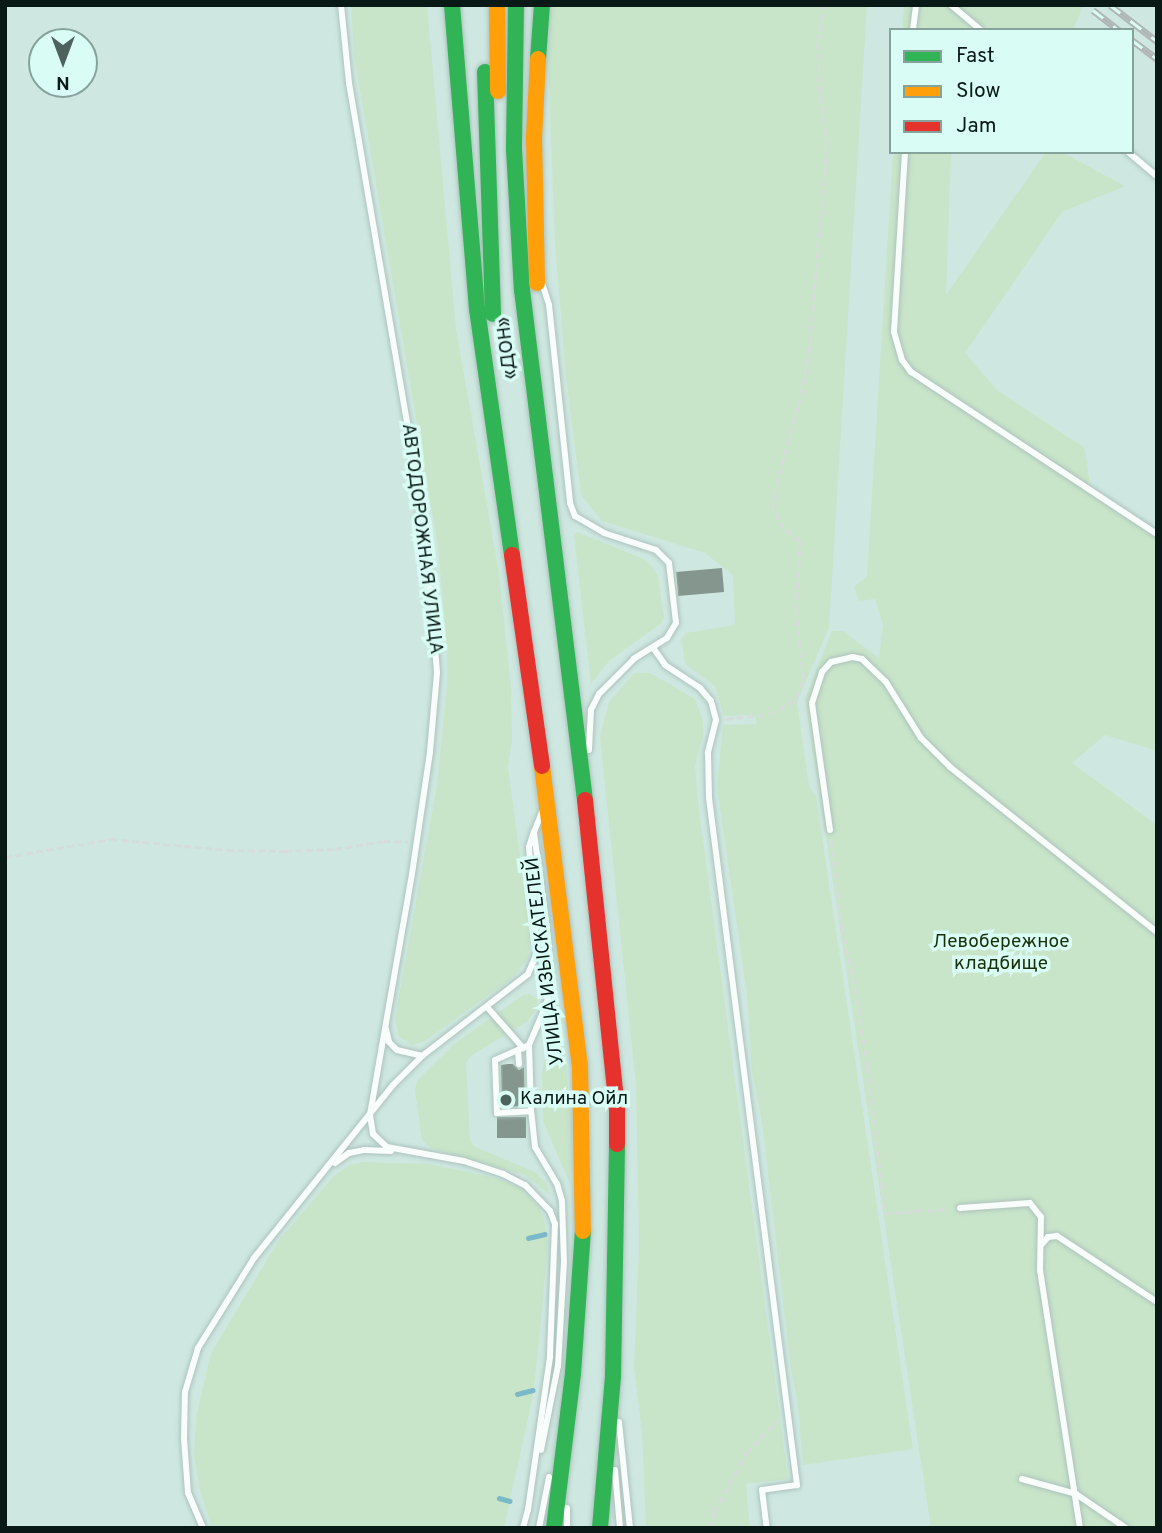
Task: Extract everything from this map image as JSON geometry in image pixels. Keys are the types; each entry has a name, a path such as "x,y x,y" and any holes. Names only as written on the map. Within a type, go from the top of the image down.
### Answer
{"main road":[{"path":"452,5 477,309 513,558"},
{"path":"487,5 488,248 513,558"},
{"path":"497,5 503,219 512,332 547,587 571,684"},
{"name":"«ДОН»","path":"516,5 514,149 522,290 571,684"},
{"path":"542,5 534,138 536,261 548,407 570,596 571,684 593,863 617,1109 618,1216 613,1376 606,1462 606,1527"},
{"name":"УЛИЦА ИЗЫСКАТЕЛЕЙ","path":"513,558 572,979 584,1133 583,1218 564,1495 552,1528"}],"lane":[{"name":"АВТОДОРОЖНАЯ УЛИЦА","path":"341,5 349,83 408,428 434,617 435,708 370,1115"},
{"path":"913,28 916,5"},
{"path":"951,5 979,28"},
{"path":"905,154 894,332 902,359 911,372 1157,534"},
{"path":"1130,154 1157,176"},
{"path":"536,261 549,305 570,503 575,516 604,533 656,550 669,563 676,623 667,638 634,660 599,694 592,710 589,729 591,762"},
{"path":"654,649 665,665 700,688 710,701 716,720 708,753 709,798 797,1485 762,1490 767,1528"},
{"path":"830,830 812,703 822,671 831,662 852,657 862,660 886,682 921,738 950,767 1157,932"},
{"path":"203,1528 188,1493 184,1438 185,1392 198,1348 254,1258 370,1115 422,1056 528,974 537,953 529,847 546,800"},
{"path":"593,863 596,821"},
{"path":"519,1063 547,1003 551,982 534,832"},
{"path":"487,1007 524,1048 535,1147 557,1184 562,1201 564,1262 558,1366 523,1528"},
{"path":"385,1017 389,1042 397,1050 422,1056"},
{"path":"524,1048 495,1060 497,1113 531,1111"},
{"path":"507,1055 508,1064"},
{"path":"370,1115 373,1134 379,1141 387,1147 407,1152"},
{"path":"319,1179 349,1153 379,1149 407,1152 464,1161 503,1174 525,1185 551,1211 555,1224 550,1357 528,1510"},
{"path":"960,1208 1030,1203 1041,1217 1040,1270 1080,1528"},
{"path":"1042,1244 1048,1237 1057,1236 1157,1302"},
{"path":"561,1528 567,1478 573,1373"},
{"path":"537,1528 573,1373"},
{"path":"591,1528 596,1470 613,1376"},
{"path":"613,1376 620,1528"},
{"path":"613,1376 630,1528"},
{"path":"567,1478 564,1495 567,1528"},
{"path":"1021,1479 1076,1494 1126,1528"}],"path":[{"path":"716,720 770,714 797,698 803,679 796,610 800,541 784,529 773,509 773,495 795,419 809,353 827,145 819,92 818,41 824,5"},
{"path":"830,830 842,927 868,1067 886,1213 960,1208"},
{"path":"5,857 111,839 227,850 285,851 335,849 384,841 415,842"},
{"path":"710,1528 714,1512 746,1453 787,1411"}],"green space":[{"path":"351,5 427,5 456,329 499,573 511,687 512,741 508,767 531,939 528,958 513,977 425,1041 412,1045 399,1037 395,1019 437,785 447,685 447,647 438,547 354,55"},
{"path":"551,5 867,5 829,628 797,702 809,787 816,796 913,1449 803,1465 798,1405 791,1369 762,1122 752,1071 747,996 717,787 723,725 757,724 755,715 724,716 715,686 685,664 681,639 686,633 735,625 733,575 705,553 602,521 581,495 566,377 555,244 548,60"},
{"path":"904,5 1084,5 1075,28 902,28"},
{"name":"Левобережное кладбище","path":"893,154 951,154 946,295 1045,154 1066,154 1125,186 1062,212 965,353 998,391 1085,448 1091,495 1157,537 1157,751 1105,735 1072,763 1157,825 1157,1528 931,1528 805,699 832,631 843,631 879,658 883,624 875,599 859,601 854,587 867,576"},
{"path":"577,532 644,559 658,576 664,618 660,624 609,661 591,684 574,536"},
{"path":"634,673 650,673 695,699 703,721 703,736 695,766 698,802 788,1479 746,1484 750,1528 646,1528 642,1432 634,1368 639,1246 636,1085 600,737 609,702"},
{"path":"530,994 537,999 537,1007 528,1021 472,1055 466,1063 470,1141 475,1147 535,1172 547,1184 550,1195 525,1175 431,1148 422,1140 415,1090 417,1081 454,1044 523,995"},
{"path":"559,1002 572,1125 570,1184 543,1121 542,1073 556,1003"},
{"path":"362,1162 429,1164 496,1178 522,1189 539,1208 544,1220 548,1242 533,1395 504,1528 212,1528 201,1494 194,1456 196,1418 211,1353 279,1240 335,1175 350,1165"}],"building":[{"path":"722,568 724,592 678,596 676,572"},
{"path":"513,1064 519,1070 524,1067 525,1106 502,1107 501,1065"},
{"path":"497,1117 526,1117 526,1138 497,1138"}],"waterway":[{"path":"528,1238 545,1234"},
{"path":"517,1394 533,1390"},
{"path":"499,1498 510,1501"}],"railway":[{"path":"1110,5 1157,41"},
{"path":"1093,10 1116,28"},
{"path":"1134,42 1157,59"}],"traffic: fast":[{"path":"452,5 477,309 512,555"},
{"path":"516,5 514,149 522,290 585,800"},
{"path":"538,59 542,5"},
{"path":"485,72 493,314"},
{"path":"600,1528 613,1376 617,1144"},
{"path":"554,1528 573,1373 583,1231"}],"traffic: slow":[{"path":"497,5 498,91"},
{"path":"534,138 538,59"},
{"path":"534,138 537,283"},
{"path":"542,766 580,1066 583,1231"}],"traffic: jam":[{"path":"512,555 542,766"},
{"path":"585,800 617,1109 617,1144"}],"place":[{"name":"Калина Ойл","path":"506,1100"}]}
